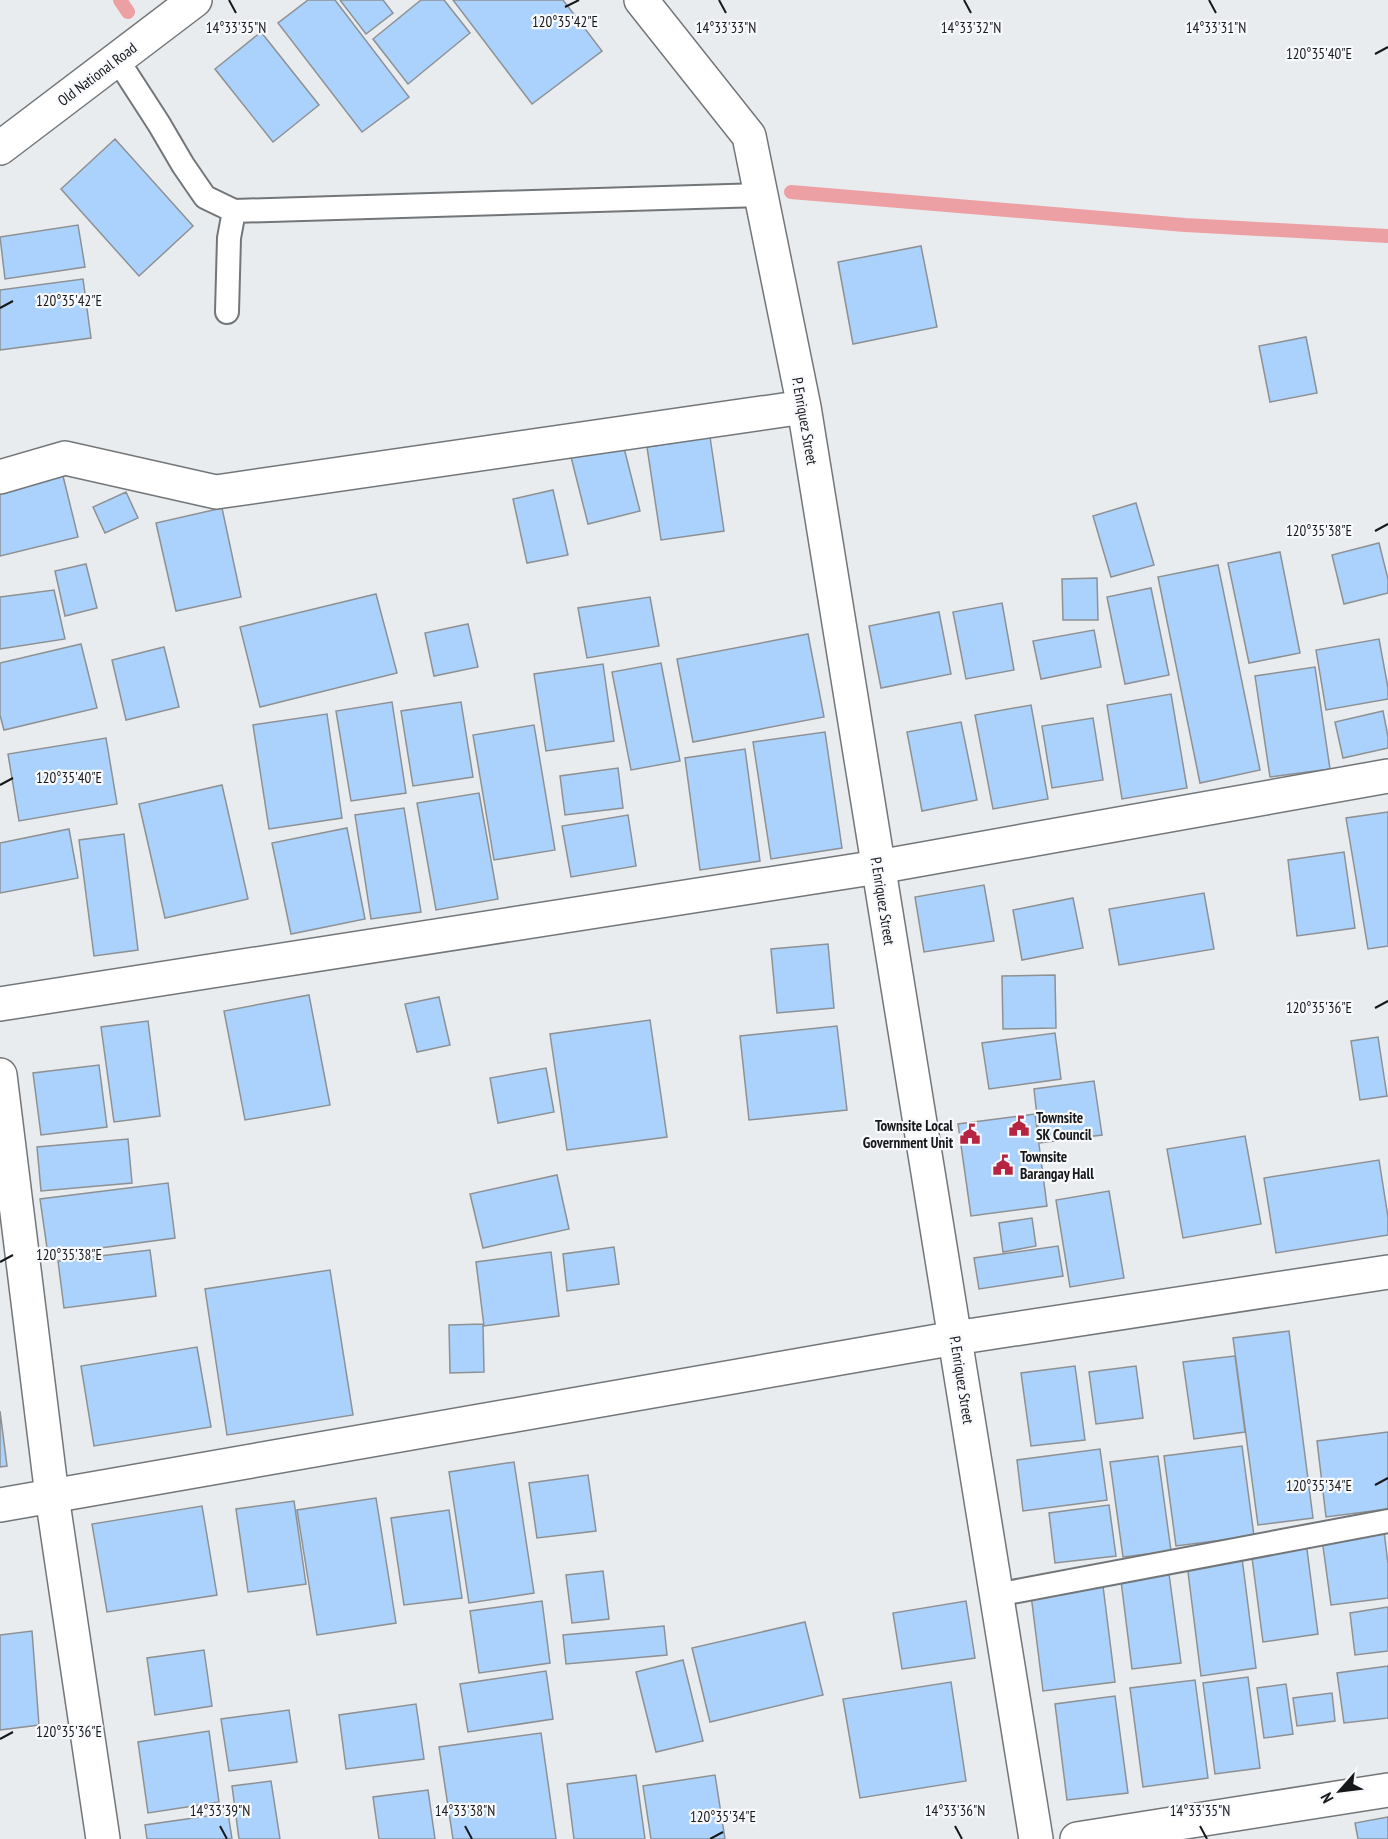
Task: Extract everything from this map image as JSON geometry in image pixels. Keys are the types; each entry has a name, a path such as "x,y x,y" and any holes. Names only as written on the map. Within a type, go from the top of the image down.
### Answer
{"street":[{"name":"Old National Road","path":"0,148 195,0"},
{"name":"P. Enriquez Street","path":"641,0 749,136 804,407 1036,1839"},
{"path":"0,477 65,458 216,492 804,407"},
{"path":"0,1004 878,867 1388,776"},
{"path":"0,1075 52,1496 103,1839"},
{"path":"0,1505 955,1338 1388,1272"},
{"path":"1077,1839 1388,1790"}],"lane":[{"path":"117,59 205,197 234,211 761,195"},
{"path":"227,312 229,238 234,211"},
{"path":"996,1595 1388,1521"}],"building":[{"path":"308,0 335,0 409,97 362,132 278,23"},
{"path":"340,0 383,0 393,13 366,34"},
{"path":"421,0 444,0 470,33 408,84 373,39"},
{"path":"453,0 563,0 602,51 532,104"},
{"path":"261,32 319,105 273,142 215,69"},
{"path":"115,139 193,226 139,276 61,189"},
{"path":"78,225 85,267 5,279 0,237"},
{"path":"921,246 937,327 853,344 838,262"},
{"path":"83,279 91,338 0,350 0,290"},
{"path":"1306,337 1317,393 1270,402 1259,346"},
{"path":"710,437 724,531 661,540 647,447"},
{"path":"623,444 640,511 588,524 571,457"},
{"path":"63,476 78,537 0,556 0,491"},
{"path":"553,490 568,555 527,563 513,499"},
{"path":"126,492 138,518 105,533 93,507"},
{"path":"1136,503 1154,565 1111,577 1093,516"},
{"path":"222,508 241,597 176,611 156,523"},
{"path":"1379,543 1388,579 1388,593 1344,604 1332,555"},
{"path":"1280,552 1300,653 1249,663 1228,563"},
{"path":"86,564 97,608 65,616 55,571"},
{"path":"1218,565 1260,770 1200,783 1158,577"},
{"path":"1097,578 1098,620 1063,620 1062,579"},
{"path":"1151,588 1169,675 1125,684 1107,597"},
{"path":"54,590 65,639 0,649 0,597"},
{"path":"376,594 397,673 260,707 240,627"},
{"path":"650,597 659,646 587,658 578,608"},
{"path":"1002,603 1014,670 966,679 953,612"},
{"path":"939,612 951,674 881,688 869,626"},
{"path":"468,624 478,667 434,676 425,633"},
{"path":"1094,630 1101,667 1041,679 1033,641"},
{"path":"808,634 824,717 693,742 677,659"},
{"path":"1379,639 1388,699 1326,710 1316,650"},
{"path":"81,644 97,708 4,730 0,715 0,663"},
{"path":"164,647 179,707 126,720 112,660"},
{"path":"661,663 680,761 631,770 612,672"},
{"path":"603,664 614,741 546,751 534,674"},
{"path":"1315,667 1330,769 1270,777 1255,676"},
{"path":"1171,694 1187,788 1122,799 1107,705"},
{"path":"392,702 406,793 351,801 336,711"},
{"path":"461,702 473,777 413,786 401,711"},
{"path":"1031,705 1048,799 993,809 975,715"},
{"path":"1383,711 1388,748 1343,758 1335,722"},
{"path":"327,714 342,818 269,829 253,725"},
{"path":"1093,718 1103,780 1052,788 1042,726"},
{"path":"961,722 977,800 922,811 907,732"},
{"path":"534,725 555,850 494,860 473,735"},
{"path":"825,732 842,848 771,859 753,742"},
{"path":"106,738 117,804 19,821 8,754"},
{"path":"745,749 760,861 700,870 685,758"},
{"path":"618,768 623,808 565,815 560,776"},
{"path":"222,785 248,899 165,918 139,804"},
{"path":"479,793 498,899 436,910 417,803"},
{"path":"404,808 421,912 371,919 355,815"},
{"path":"1388,812 1388,946 1368,949 1346,818"},
{"path":"628,815 636,866 571,877 562,826"},
{"path":"347,828 365,919 291,934 272,843"},
{"path":"69,829 78,878 0,893 0,843"},
{"path":"124,834 138,950 94,956 79,840"},
{"path":"1344,852 1355,928 1297,936 1288,860"},
{"path":"984,885 994,941 924,952 915,897"},
{"path":"1204,893 1214,949 1119,965 1109,909"},
{"path":"1073,898 1083,948 1022,960 1013,910"},
{"path":"828,944 834,1008 777,1013 771,949"},
{"path":"1055,975 1056,1028 1003,1029 1002,976"},
{"path":"309,995 330,1105 245,1120 224,1011"},
{"path":"439,997 450,1045 417,1052 405,1004"},
{"path":"650,1020 667,1137 567,1150 550,1034"},
{"path":"148,1021 160,1116 114,1122 101,1027"},
{"path":"837,1026 847,1110 749,1120 740,1036"},
{"path":"1055,1033 1061,1079 989,1089 982,1043"},
{"path":"1378,1037 1387,1096 1360,1100 1351,1041"},
{"path":"99,1065 107,1127 41,1135 33,1073"},
{"path":"546,1068 554,1112 498,1123 490,1078"},
{"path":"1094,1081 1102,1135 1040,1143 1034,1089"},
{"name":"Townsite Barangay Hall","path":"1035,1114 1047,1206 971,1216 958,1124"},
{"path":"1245,1136 1261,1224 1183,1238 1167,1149"},
{"path":"128,1139 132,1183 41,1191 37,1147"},
{"path":"1379,1160 1388,1217 1388,1235 1276,1253 1264,1178"},
{"path":"557,1175 569,1229 483,1248 470,1194"},
{"path":"168,1183 175,1238 48,1255 40,1199"},
{"path":"1109,1191 1124,1278 1070,1287 1056,1200"},
{"path":"1032,1218 1036,1246 1003,1252 999,1223"},
{"path":"1058,1246 1063,1276 979,1289 974,1258"},
{"path":"614,1247 619,1284 567,1291 563,1254"},
{"path":"150,1250 156,1296 64,1308 58,1261"},
{"path":"551,1252 559,1316 484,1326 476,1262"},
{"path":"330,1270 353,1415 227,1435 205,1289"},
{"path":"483,1324 484,1372 450,1373 449,1325"},
{"path":"1289,1331 1313,1518 1258,1525 1233,1338"},
{"path":"197,1347 211,1427 94,1446 81,1366"},
{"path":"1235,1356 1245,1432 1194,1439 1183,1362"},
{"path":"1075,1366 1085,1440 1031,1446 1021,1373"},
{"path":"1136,1366 1143,1418 1096,1424 1089,1372"},
{"path":"0,1411 7,1466 0,1467"},
{"path":"1388,1432 1388,1509 1326,1517 1317,1441"},
{"path":"1242,1446 1254,1536 1176,1546 1164,1456"},
{"path":"1100,1449 1107,1500 1023,1511 1017,1460"},
{"path":"1158,1456 1171,1551 1123,1557 1110,1462"},
{"path":"514,1462 534,1593 469,1603 449,1472"},
{"path":"588,1475 596,1531 537,1538 529,1483"},
{"path":"376,1498 396,1623 317,1635 297,1510"},
{"path":"294,1501 306,1584 248,1592 236,1509"},
{"path":"1109,1505 1116,1556 1055,1563 1049,1513"},
{"path":"202,1506 217,1595 107,1612 92,1524"},
{"path":"449,1510 462,1598 404,1605 391,1518"},
{"path":"1384,1531 1388,1564 1388,1598 1331,1605 1322,1539"},
{"path":"1306,1542 1318,1634 1263,1642 1251,1550"},
{"path":"1242,1558 1256,1668 1201,1676 1187,1564"},
{"path":"603,1571 609,1619 572,1623 566,1575"},
{"path":"1169,1574 1181,1663 1132,1669 1121,1581"},
{"path":"1103,1586 1115,1682 1043,1691 1031,1595"},
{"path":"542,1601 550,1663 479,1673 470,1611"},
{"path":"966,1601 975,1658 902,1669 893,1613"},
{"path":"1388,1607 1388,1651 1355,1655 1350,1613"},
{"path":"805,1622 823,1695 710,1722 692,1648"},
{"path":"664,1626 667,1655 566,1664 563,1635"},
{"path":"32,1631 39,1725 0,1730 0,1635"},
{"path":"204,1650 212,1706 155,1715 147,1658"},
{"path":"683,1660 703,1741 656,1752 636,1672"},
{"path":"1388,1666 1388,1718 1344,1723 1337,1673"},
{"path":"546,1671 553,1719 468,1732 460,1684"},
{"path":"1248,1677 1260,1768 1215,1774 1203,1683"},
{"path":"1195,1680 1208,1778 1143,1787 1130,1688"},
{"path":"951,1682 966,1781 860,1798 843,1699"},
{"path":"1286,1684 1293,1734 1264,1738 1257,1688"},
{"path":"1332,1693 1335,1721 1297,1726 1293,1698"},
{"path":"1115,1696 1128,1793 1067,1800 1055,1704"},
{"path":"416,1704 424,1759 346,1769 339,1715"},
{"path":"289,1710 297,1762 229,1771 221,1719"},
{"path":"209,1731 219,1802 148,1813 138,1742"},
{"path":"541,1733 556,1839 453,1839 439,1747"},
{"path":"636,1775 645,1839 574,1839 567,1784"},
{"path":"715,1775 725,1839 651,1839 643,1786"},
{"path":"271,1781 280,1839 239,1839 232,1786"},
{"path":"428,1790 435,1839 379,1839 373,1797"},
{"path":"228,1813 232,1839 147,1839 145,1825"},
{"path":"1388,1817 1388,1839 1358,1839 1355,1823"}],"waterway":[{"path":"120,0 128,12"},
{"path":"791,192 1185,225 1388,236"}],"place":[{"name":"Townsite SK Council","path":"1019,1126"},
{"name":"Townsite Local Government Unit","path":"970,1134"},
{"name":"Townsite Barangay Hall","path":"1003,1165"}]}
